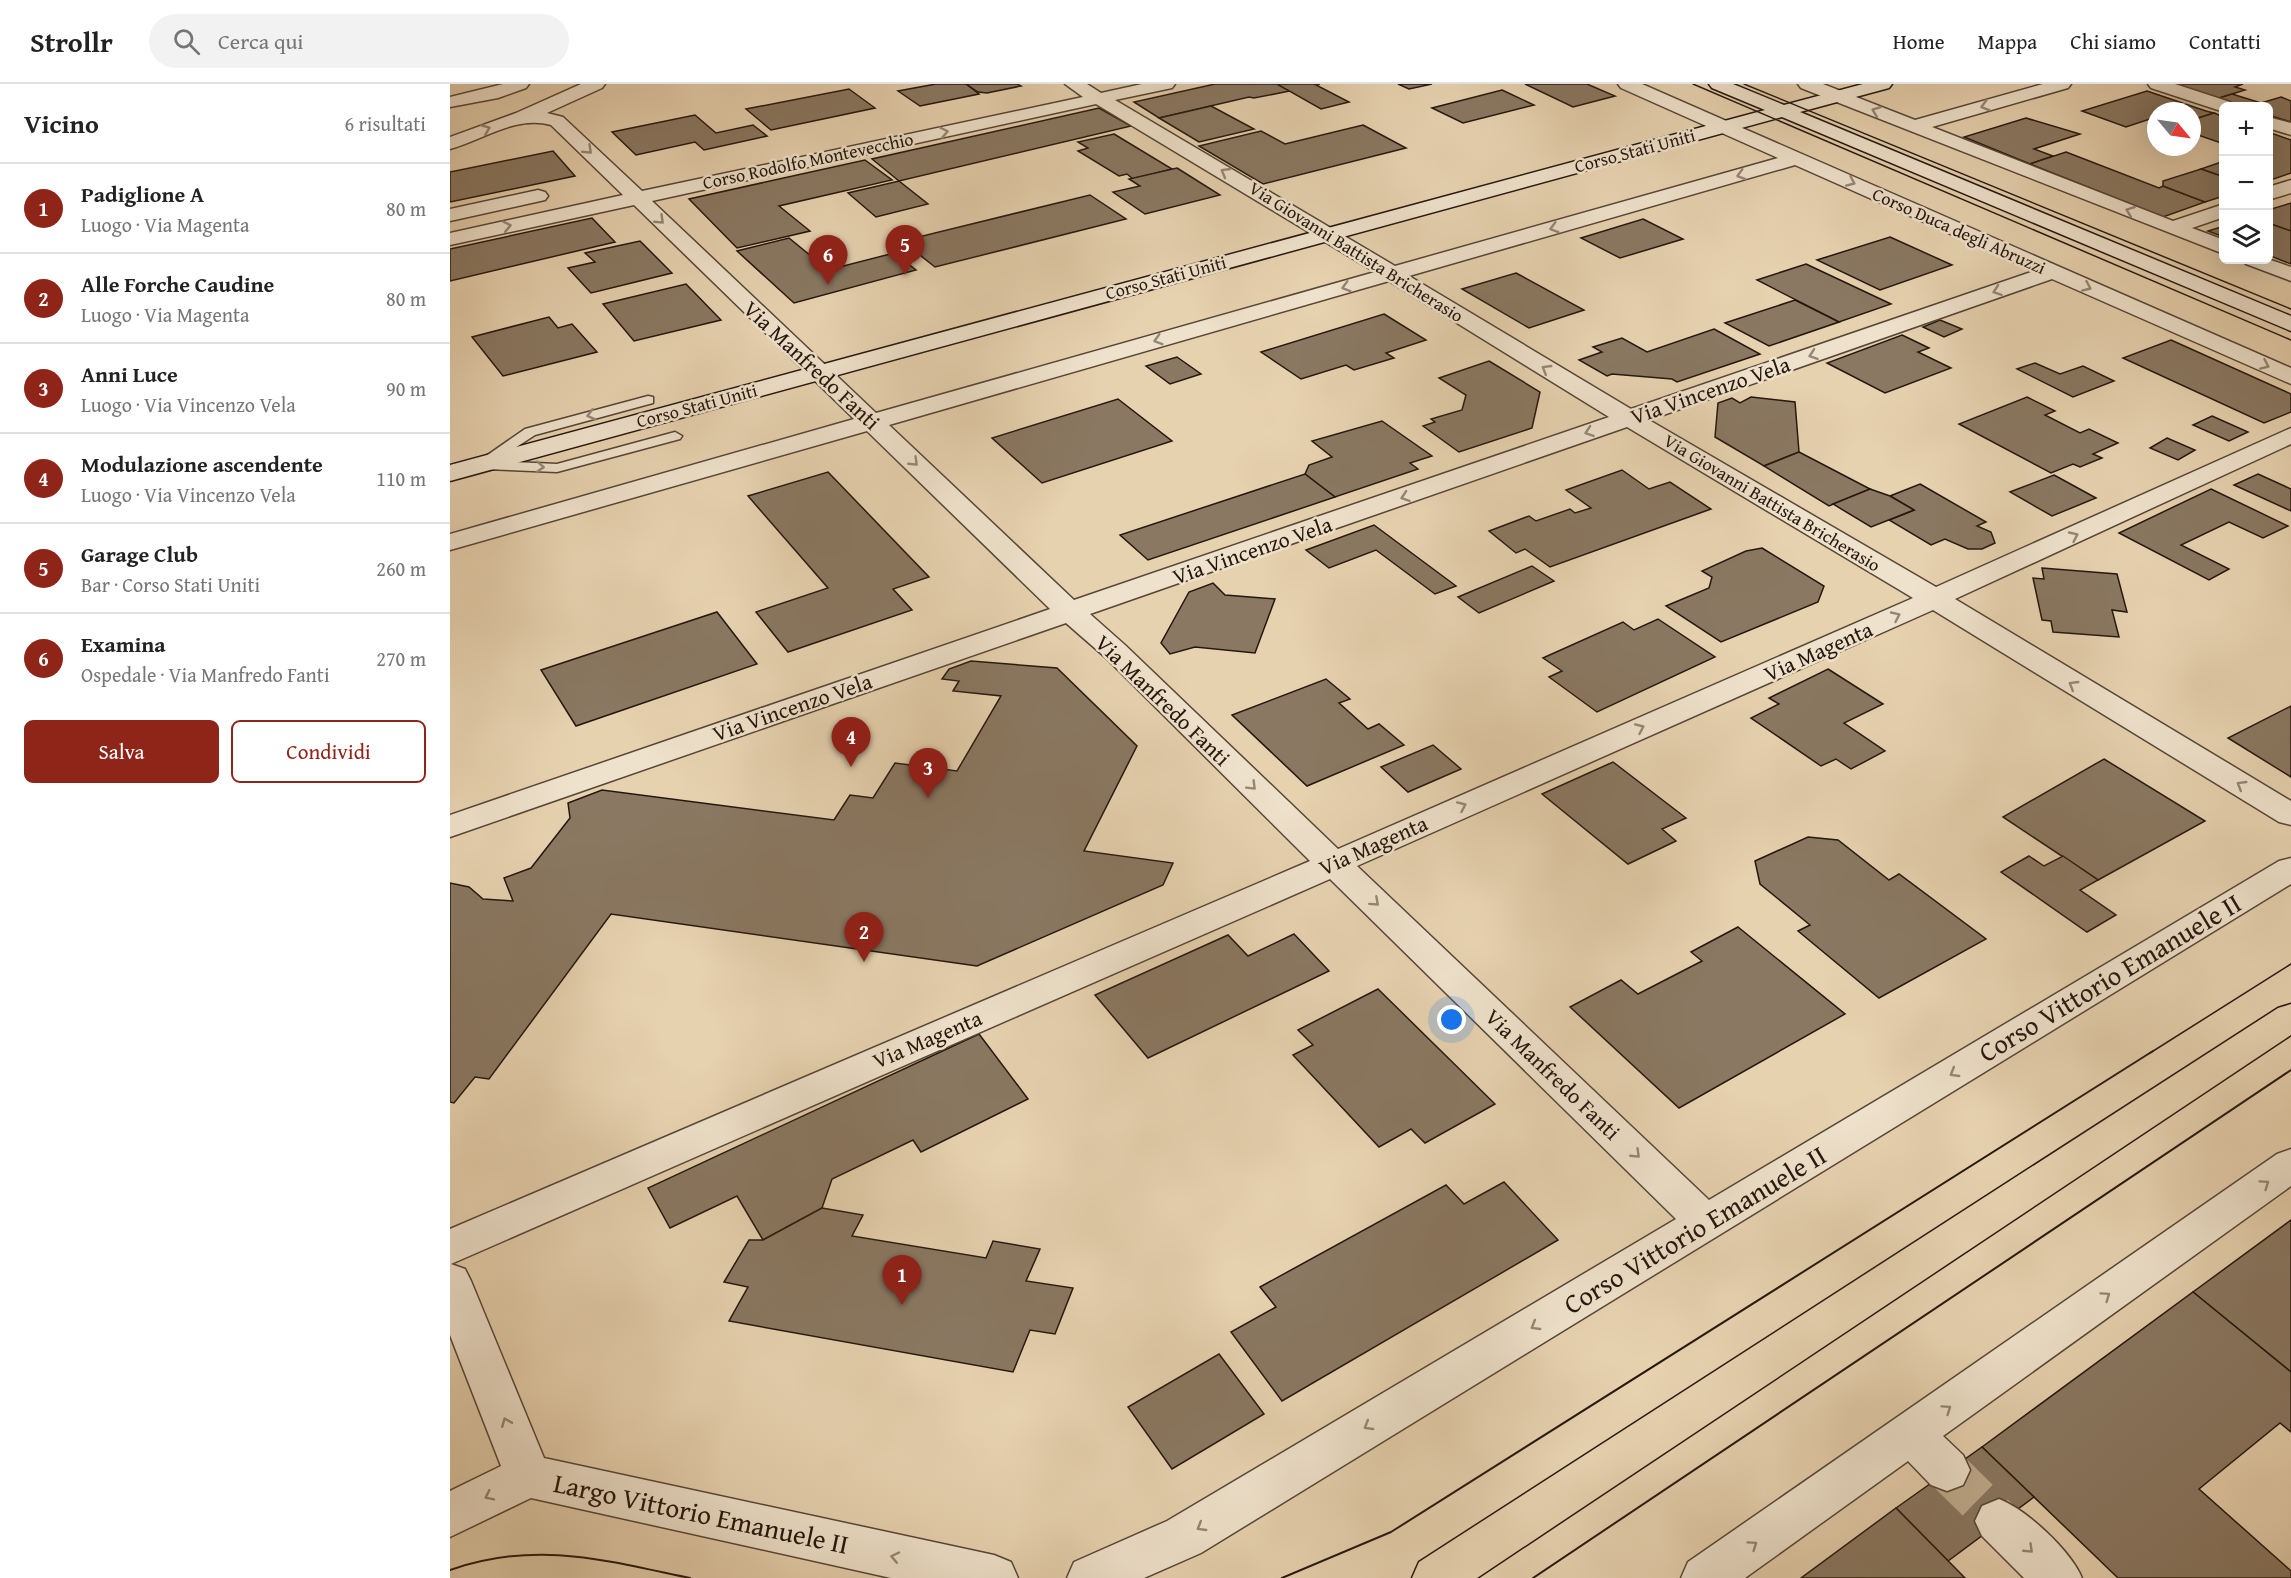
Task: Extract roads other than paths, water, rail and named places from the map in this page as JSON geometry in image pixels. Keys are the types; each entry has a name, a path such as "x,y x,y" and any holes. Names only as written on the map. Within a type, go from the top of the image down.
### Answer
{"main road":[{"path":"1436,1578 2291,1017"}],"street":[{"path":"450,102 517,84 516,93 529,97 566,95"},
{"path":"450,143 522,117 566,95 596,84"},
{"name":"Corso Rodolfo Montevecchio","path":"450,239 1166,84"},
{"name":"Corso Duca degli Abruzzi","path":"1627,84 2291,377"},
{"name":"Corso Duca degli Abruzzi","path":"1718,84 2291,324"},
{"path":"1807,84 2219,246"},
{"name":"Corso Stati Uniti","path":"450,473 1882,84"},
{"path":"1914,126 2062,84"},
{"path":"2157,84 2219,104"},
{"name":"Via Giovanni Battista Bricherasio","path":"1067,85 1100,98 1330,234 1629,418 1934,598 2002,642 2291,815"},
{"path":"522,117 539,116 557,121 566,95"},
{"name":"Via Manfredo Fanti","path":"557,121 1069,611 1115,651 1331,863 1389,915 1706,1223"},
{"path":"2273,124 2291,129"},
{"path":"450,542 1798,158"},
{"path":"596,184 641,174"},
{"path":"2273,192 2291,186"},
{"path":"450,215 551,194"},
{"path":"2173,228 2219,211"},
{"path":"2264,264 2291,274"},
{"name":"Via Vincenzo Vela","path":"450,826 2052,273"},
{"name":"Via Magenta","path":"450,1247 955,1026 1233,908 1934,598 2291,435"},
{"name":"Corso Vittorio Emanuele II","path":"1091,1578 1184,1537 2291,869"},
{"path":"1705,1578 2291,1165"},
{"path":"450,1281 528,1476"},
{"path":"1911,1434 1947,1470"},
{"name":"Largo Vittorio Emanuele II","path":"450,1515 528,1476 994,1578"},
{"path":"1999,1521 2058,1578"}],"lane":[{"path":"482,464 530,432 648,400"},
{"path":"482,464 556,468 675,436"}],"tunnel":[{"path":"1947,1470 1999,1521"}],"tram line":[{"path":"1693,84 2291,340"},
{"path":"1744,84 2291,309"},
{"path":"2150,1053 2291,964"},
{"path":"1282,1578 1391,1532 2153,1051"},
{"path":"1533,1578 2291,1070"},
{"path":"450,1570 481,1561 512,1556 541,1555 599,1560 690,1578"}],"place":[{"name":"Garage Club","path":"905,275"},
{"name":"Examina","path":"828,285"},
{"name":"Modulazione ascendente","path":"851,767"},
{"name":"Anni Luce","path":"928,798"},
{"name":"Alle Forche Caudine","path":"864,962"},
{"name":"Padiglione A","path":"902,1305"}]}
